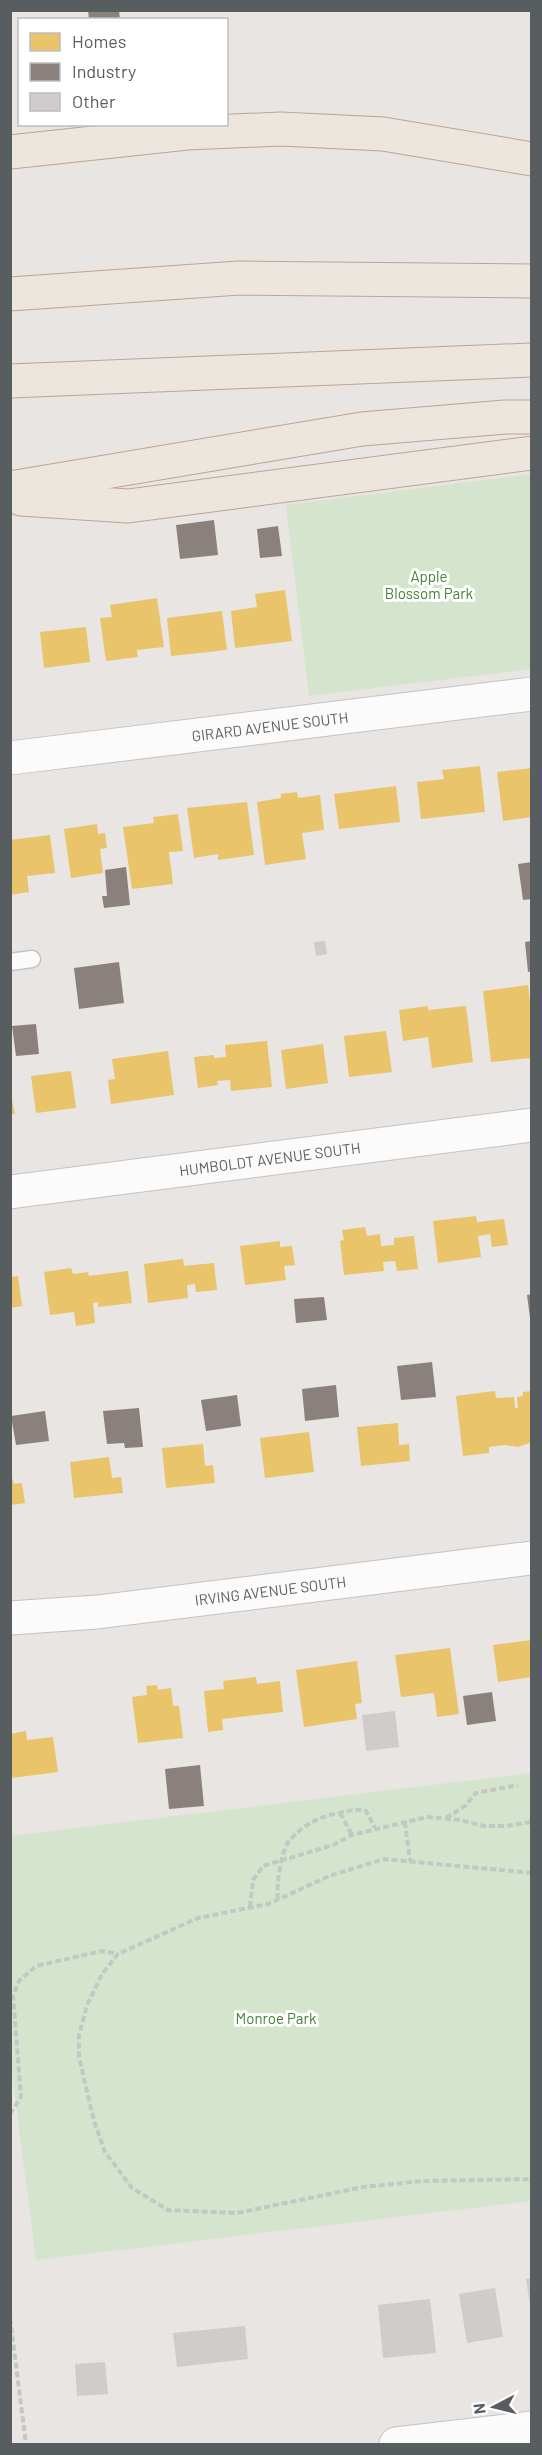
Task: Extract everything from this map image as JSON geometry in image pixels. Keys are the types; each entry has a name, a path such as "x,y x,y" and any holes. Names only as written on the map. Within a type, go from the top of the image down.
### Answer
{"highway":[{"path":"10,152 187,133 281,129 382,134 531,159"},
{"path":"10,294 239,278 531,281"},
{"path":"10,381 531,360"},
{"path":"10,488 362,429 505,417 531,417"},
{"path":"10,498 128,506 531,453"}],"street":[{"name":"GIRARD AVENUE SOUTH","path":"10,758 531,694"},
{"name":"HUMBOLDT AVENUE SOUTH","path":"10,1192 531,1125"},
{"name":"IRVING AVENUE SOUTH","path":"10,1618 97,1612 531,1558"},
{"path":"396,2445 531,2428"}],"lane":[{"path":"10,962 32,959"}],"path":[{"path":"445,1818 465,1806 476,1793 518,1785"},
{"path":"278,1899 276,1886 288,1841 307,1825 323,1815 357,1809 366,1811 375,1828"},
{"path":"340,1813 352,1835"},
{"path":"250,1907 253,1880 263,1866 333,1845 352,1835 375,1828 427,1817 445,1818 484,1826 506,1826 531,1822"},
{"path":"405,1822 410,1861"},
{"path":"531,1873 384,1859 329,1876 268,1904 198,1918 118,1954 102,1974 87,2005 79,2035 79,2057 94,2121 105,2152 132,2188 168,2210 237,2213 363,2187 423,2181 531,2179"},
{"path":"10,2114 21,2097 13,1996 19,1981 36,1966 102,1951 118,1954"},
{"path":"10,2318 26,2445"}],"green space":[{"name":"Apple Blossom Park","path":"531,474 531,669 309,696 286,505"},
{"name":"Monroe Park","path":"531,1773 531,2201 36,2260 10,2058 11,1836"}],"building: Homes":[{"path":"285,590 292,641 235,648 231,611 257,607 255,594"},
{"path":"157,598 164,647 137,650 138,657 106,661 100,618 112,617 110,605"},
{"path":"222,611 227,650 171,656 167,618"},
{"path":"86,627 90,662 44,668 40,632"},
{"path":"480,766 485,812 421,819 417,782 444,779 442,770"},
{"path":"532,768 532,817 503,821 497,772"},
{"path":"396,786 400,822 339,829 334,794"},
{"path":"297,792 298,798 320,795 324,830 302,833 306,859 265,865 257,802 281,798 281,794"},
{"path":"247,802 254,855 218,860 218,854 194,858 187,808"},
{"path":"178,814 183,851 169,852 173,884 132,889 123,827 154,823 153,817"},
{"path":"97,824 98,834 105,833 107,848 100,849 103,873 71,878 64,829"},
{"path":"50,835 55,873 27,876 29,892 10,895 10,840"},
{"path":"528,985 532,1018 532,1058 491,1062 483,991"},
{"path":"428,1006 428,1010 466,1006 473,1062 432,1068 428,1037 403,1041 399,1010"},
{"path":"386,1031 392,1072 349,1077 344,1036"},
{"path":"267,1041 272,1087 231,1091 230,1080 217,1081 218,1085 198,1088 194,1057 214,1055 214,1058 226,1057 225,1045"},
{"path":"323,1044 328,1083 286,1089 281,1050"},
{"path":"168,1051 174,1095 111,1104 108,1080 115,1079 112,1059"},
{"path":"71,1071 76,1108 36,1113 31,1076"},
{"path":"10,1091 15,1114 10,1114"},
{"path":"476,1216 477,1222 504,1219 508,1245 492,1247 490,1234 478,1236 481,1257 438,1263 433,1221"},
{"path":"365,1227 367,1236 380,1234 381,1246 394,1245 394,1238 414,1236 418,1269 397,1271 395,1261 383,1262 384,1271 344,1275 340,1241 344,1240 342,1230"},
{"path":"280,1241 280,1247 292,1246 295,1265 284,1266 286,1280 245,1285 240,1246"},
{"path":"183,1259 184,1266 214,1263 217,1290 196,1292 195,1284 187,1285 188,1298 148,1303 144,1264"},
{"path":"71,1268 73,1274 88,1272 89,1276 128,1271 132,1303 98,1307 98,1302 93,1303 95,1323 76,1326 74,1312 50,1315 44,1272"},
{"path":"18,1276 22,1306 10,1308 10,1277"},
{"path":"495,1391 496,1398 514,1397 515,1408 518,1408 517,1397 523,1396 523,1392 532,1391 532,1442 518,1447 505,1445 489,1447 489,1453 463,1456 456,1396"},
{"path":"398,1423 399,1445 409,1444 410,1461 361,1466 357,1427"},
{"path":"309,1432 314,1472 265,1478 260,1438"},
{"path":"203,1444 205,1466 213,1465 215,1483 166,1488 162,1448"},
{"path":"109,1457 112,1478 121,1477 123,1493 74,1498 70,1462"},
{"path":"10,1471 14,1484 22,1483 25,1503 10,1505"},
{"path":"532,1640 532,1677 498,1682 493,1645"},
{"path":"450,1648 459,1714 437,1717 434,1693 401,1697 395,1655"},
{"path":"357,1661 362,1703 355,1704 357,1719 304,1727 296,1670"},
{"path":"256,1677 257,1684 280,1681 283,1712 222,1719 223,1730 208,1732 204,1691 224,1689 223,1681"},
{"path":"157,1685 158,1690 171,1688 173,1706 179,1706 183,1738 138,1743 132,1697 147,1695 146,1686"},
{"path":"26,1731 27,1740 53,1737 58,1772 12,1778 10,1734"}],"building: Industry":[{"path":"88,10 119,10 120,18 89,18"},
{"path":"214,520 218,555 180,559 176,525"},
{"path":"278,526 282,556 260,558 257,529"},
{"path":"532,862 532,899 523,900 518,864"},
{"path":"126,867 130,905 104,908 102,896 107,896 105,870"},
{"path":"532,941 532,971 528,972 525,942"},
{"path":"119,962 124,1003 79,1009 74,968"},
{"path":"36,1024 39,1054 16,1056 12,1026"},
{"path":"532,1294 532,1318 530,1318 527,1295"},
{"path":"324,1297 327,1320 296,1323 294,1299"},
{"path":"432,1362 436,1397 401,1400 397,1366"},
{"path":"336,1385 339,1417 305,1421 302,1389"},
{"path":"237,1395 241,1426 206,1431 201,1400"},
{"path":"139,1408 143,1447 125,1448 124,1443 107,1444 103,1411"},
{"path":"45,1411 49,1441 16,1445 11,1416"},
{"path":"492,1692 496,1721 467,1725 463,1696"},
{"path":"200,1765 204,1806 169,1809 165,1769"}],"building: Other":[{"path":"325,941 327,954 316,956 314,942"},
{"path":"395,1711 399,1747 366,1751 362,1715"},
{"path":"532,2278 532,2305 530,2305 526,2279"},
{"path":"495,2288 503,2337 467,2343 459,2294"},
{"path":"430,2299 436,2353 383,2358 378,2305"},
{"path":"245,2326 248,2359 177,2367 173,2333"},
{"path":"105,2362 108,2394 77,2396 75,2364"}]}
